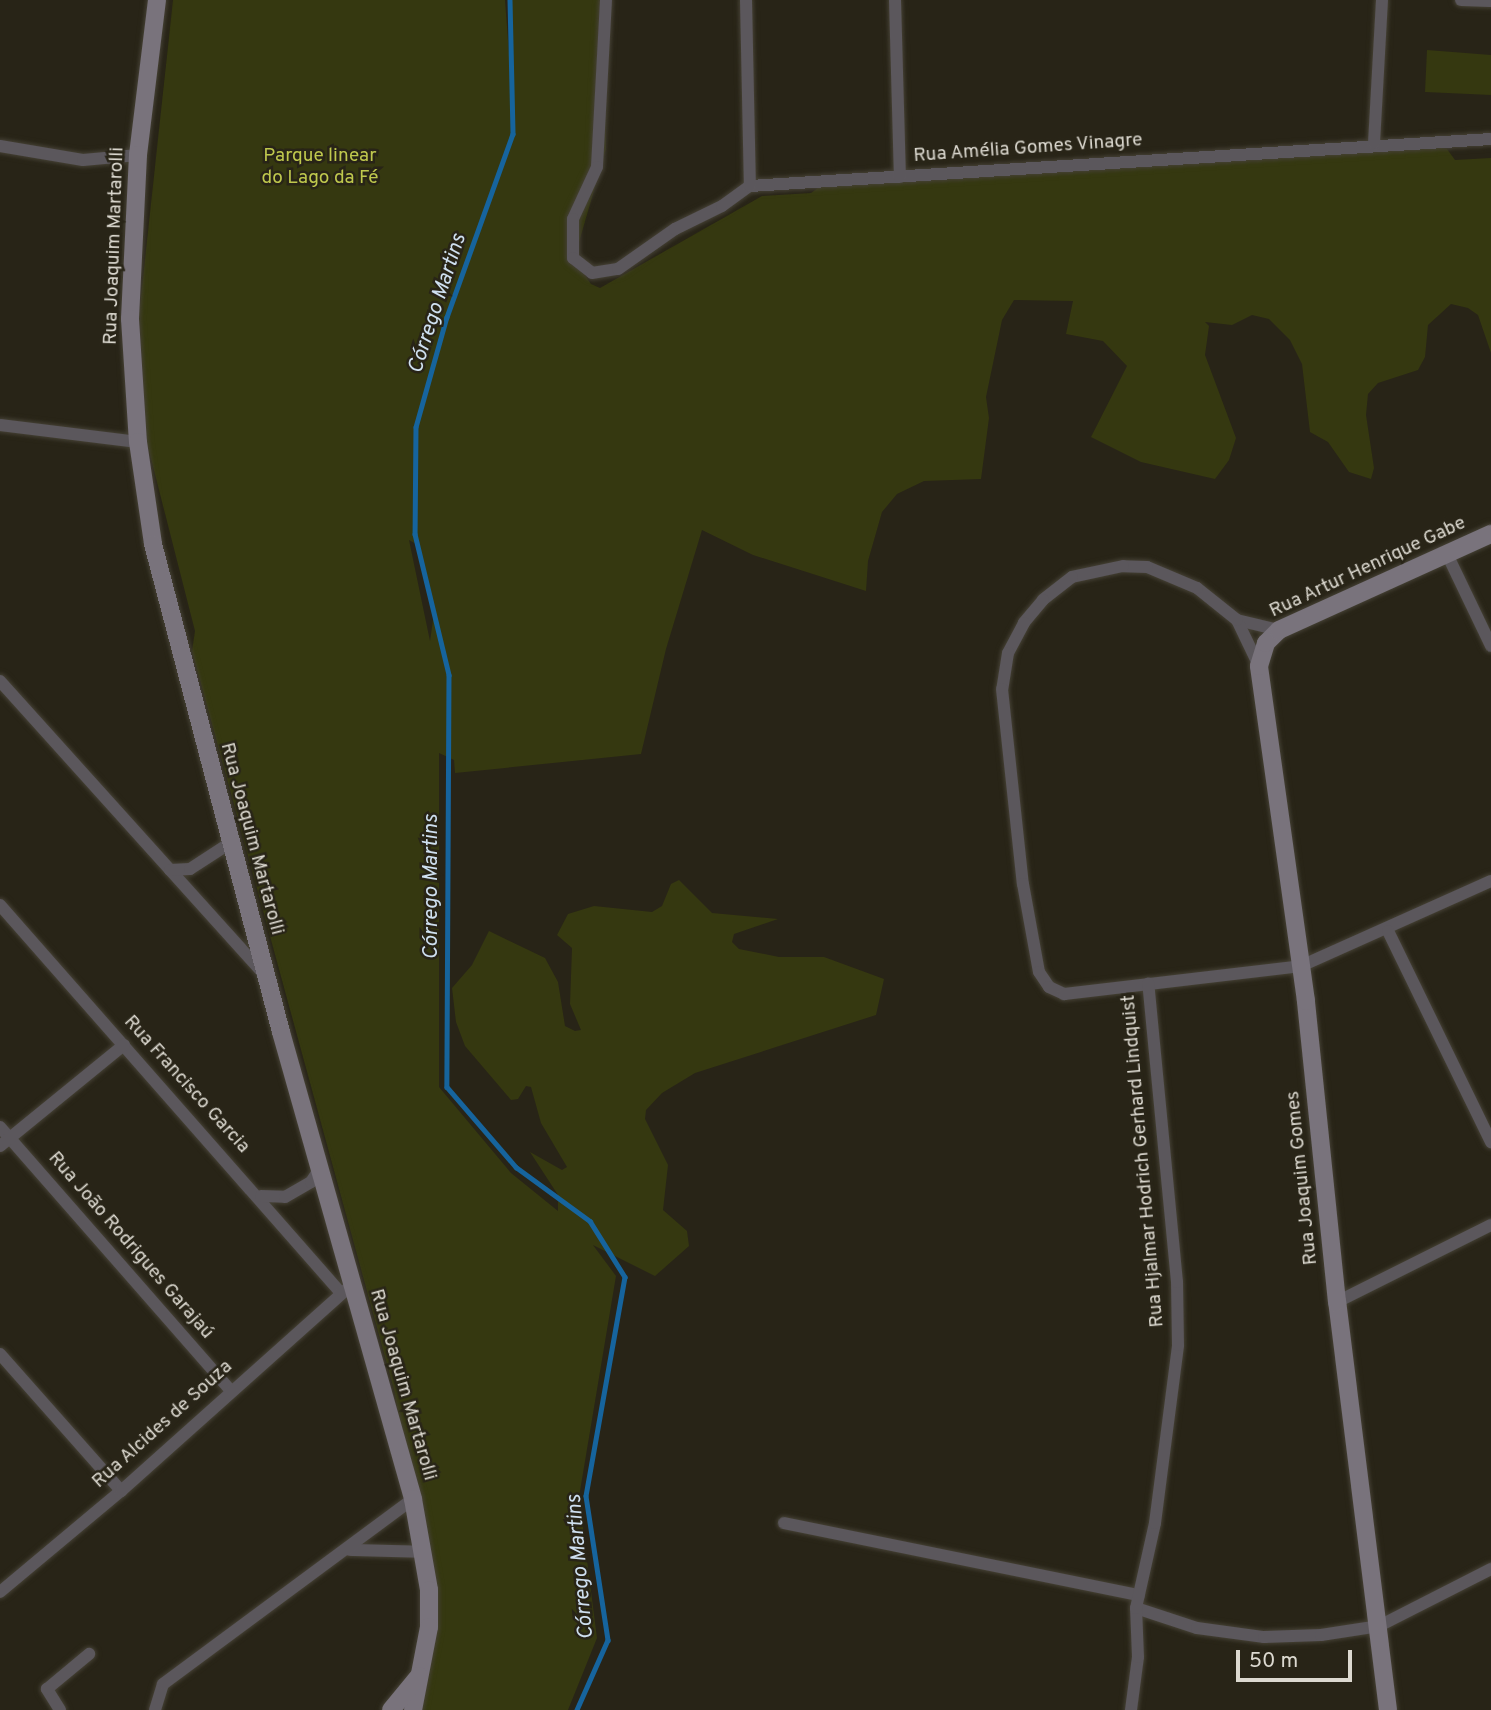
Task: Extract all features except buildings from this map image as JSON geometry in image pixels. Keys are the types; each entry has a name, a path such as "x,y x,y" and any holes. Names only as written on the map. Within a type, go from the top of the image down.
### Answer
{"street":[{"name":"Rua Joaquim Martarolli","path":"157,0 138,155 130,319 138,442 156,557 230,843 320,1168 346,1289 413,1499 424,1552 429,1627 413,1710"},
{"path":"606,0 597,167 573,219 573,258 592,273 618,269 675,229 722,206 750,186 746,0"},
{"path":"895,0 900,177"},
{"path":"1374,143 1382,0"},
{"path":"1461,0 1491,1"},
{"name":"Rua Amélia Gomes Vinagre","path":"750,186 1374,143 1491,139"},
{"path":"0,146 83,160 138,155"},
{"path":"0,425 138,442"},
{"name":"Rua Artur Henrique Gabe","path":"1272,637 1491,534"},
{"path":"1447,554 1491,646"},
{"path":"1272,637 1237,620 1171,574 1123,566 1072,576 1043,600 1008,653 1002,689 1011,792 1039,972 1049,987 1064,994 1301,966 1388,931 1491,881"},
{"path":"1237,620 1259,666"},
{"name":"Rua Joaquim Gomes","path":"1272,637 1259,666 1301,966 1337,1302 1388,1710"},
{"path":"0,681 266,976"},
{"path":"170,870 190,869 230,843"},
{"name":"Rua Francisco Garcia","path":"0,905 346,1289"},
{"path":"1388,931 1491,1142"},
{"name":"Rua Hjalmar Hodrich Gerhard Lindquist","path":"1131,1710 1138,1657 1137,1602 1155,1523 1178,1345 1177,1282 1148,984"},
{"path":"5,1142 124,1045"},
{"name":"Rua João Rodrigues Garajaú","path":"0,1127 5,1142 230,1390"},
{"path":"261,1196 285,1197 311,1182 320,1168"},
{"path":"1337,1302 1491,1225"},
{"name":"Rua Alcides de Souza","path":"0,1592 121,1491 230,1390 346,1289"},
{"path":"0,1354 121,1491"},
{"path":"151,1708 163,1684 349,1550 413,1499"},
{"path":"784,1523 1137,1602 1197,1628 1264,1637 1321,1635 1379,1626 1491,1569"},
{"path":"349,1550 424,1552"},
{"path":"60,1710 47,1689 89,1654"},
{"path":"391,1710 422,1674"}],"green space":[{"name":"Parque linear do Lago da Fé","path":"173,0 505,0 510,67 510,0 603,0 606,149 577,249 581,270 591,284 600,288 762,196 811,193 823,184 1405,141 1447,149 1455,160 1491,158 1491,353 1478,315 1468,308 1451,304 1428,325 1425,357 1418,370 1378,383 1368,394 1366,415 1374,468 1371,479 1349,472 1328,442 1310,432 1302,364 1290,340 1269,319 1252,315 1232,325 1205,322 1209,326 1205,355 1236,438 1229,460 1215,479 1141,462 1091,437 1127,366 1103,341 1066,334 1073,301 1014,300 1002,320 986,397 989,418 981,479 924,481 897,494 882,512 868,561 866,591 753,555 702,530 666,649 641,754 455,773 454,760 439,753 439,1087 511,1173 558,1211 558,1195 530,1152 562,1170 567,1167 541,1123 531,1087 526,1086 518,1099 511,1100 465,1046 456,1022 452,988 472,965 489,931 545,958 558,982 565,1026 575,1031 581,1030 570,1004 572,948 557,935 568,914 594,906 652,912 662,906 671,884 679,880 712,913 778,919 734,934 732,942 739,949 779,957 824,957 884,979 876,1015 695,1073 662,1093 646,1110 645,1119 668,1165 663,1210 687,1231 689,1246 655,1276 593,1245 616,1276 579,1497 597,1638 568,1710 416,1710 434,1620 394,1390 192,651 195,631 147,443 139,315","holes":["409,540 418,545 434,613 430,641"]},
{"path":"1427,50 1491,55 1491,95 1425,92"}],"waterway":[{"name":"Córrego Martins","path":"510,0 513,134 447,317 416,427 415,534 449,675 447,1087 516,1167 590,1221 625,1277 586,1496 608,1640 577,1710"}]}
